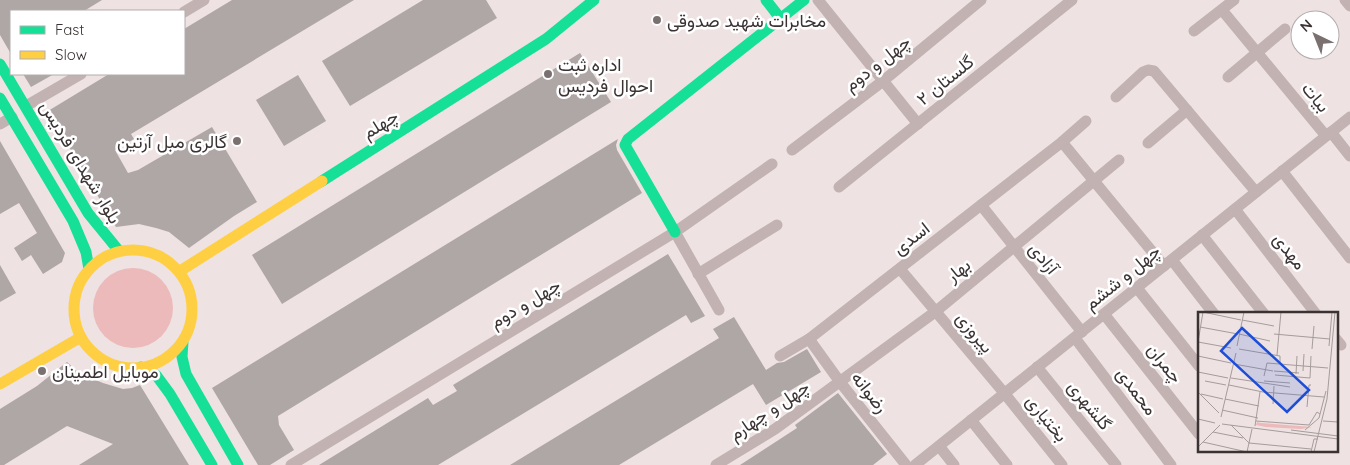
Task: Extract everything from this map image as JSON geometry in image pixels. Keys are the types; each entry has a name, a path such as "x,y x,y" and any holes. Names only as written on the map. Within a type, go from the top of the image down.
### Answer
{"main road":[{"name":"چهلم","path":"180,271 546,39 594,0"},
{"path":"766,0 780,18"},
{"path":"675,232 625,145 628,139 804,0"},
{"name":"بلوار شهدای فردیس","path":"0,64 88,213 119,251"},
{"name":"بلوار شهدای فردیس","path":"0,98 73,221 86,252 89,269"},
{"path":"128,249 148,251 165,258 180,271 189,288 193,306 191,324 183,341 171,354 155,364 141,367 122,367 106,361 93,352 81,337 75,319 75,300 80,283 89,269 102,259 128,249"},
{"path":"0,384 81,337"},
{"path":"183,341 182,357 186,374 238,465"},
{"path":"141,367 156,375 170,394 212,465"}],"street":[{"path":"185,11 204,0"},
{"path":"818,0 918,124"},
{"name":"چهل و دوم","path":"792,150 883,81 981,0"},
{"name":"گلستان ۲","path":"839,187 1072,0"},
{"path":"1194,31 1234,0"},
{"path":"1345,0 1350,6"},
{"name":"بیات","path":"1222,10 1350,156"},
{"path":"1228,77 1285,30"},
{"path":"1116,97 1143,72 1148,70 1154,71 1256,192"},
{"path":"26,106 79,75"},
{"path":"1148,143 1187,110"},
{"path":"0,124 12,117"},
{"name":"چهل و ششم","path":"914,465 1350,117"},
{"name":"اسدی","path":"780,356 809,339 1062,142 1086,121"},
{"path":"1062,142 1094,181 1212,312"},
{"name":"بهار","path":"840,382 935,312 1119,160"},
{"name":"چهل و دوم","path":"291,465 675,232 772,164"},
{"path":"1282,171 1350,258"},
{"name":"آزادی","path":"981,205 1078,335"},
{"name":"مهدی","path":"1235,209 1314,312"},
{"path":"698,274 777,225"},
{"path":"675,232 719,310"},
{"path":"1202,235 1262,312"},
{"name":"پیروزی","path":"900,269 1005,394"},
{"path":"1137,288 1198,365"},
{"name":"چمران","path":"1104,314 1198,433"},
{"name":"محمدی","path":"1078,335 1171,465"},
{"name":"رضوانه","path":"809,339 840,382 914,465"},
{"name":"گلشهری","path":"1037,367 1116,465"},
{"name":"چهل و چهارم","path":"716,465 775,429 840,382"},
{"name":"بختیاری","path":"1005,394 1062,465"},
{"path":"971,420 1007,465"},
{"path":"939,446 954,465"}],"shaded area":[{"path":"133,268 148,271 161,280 170,293 173,308 170,323 161,336 148,345 133,348 118,345 105,336 96,323 93,308 96,293 105,280 118,271"}],"building":[{"path":"0,0 102,0 86,10 10,10 10,52 0,35"},
{"path":"232,0 354,0 131,134 134,139 115,150 128,173 138,170 212,127 257,202 189,248 169,232 156,228 139,224 116,227 48,111 107,75 185,75 185,28"},
{"path":"423,0 486,0 497,18 350,106 322,61"},
{"path":"580,53 611,102 282,304 252,255"},
{"path":"24,75 52,75 31,87"},
{"path":"298,75 326,121 284,146 256,100"},
{"path":"618,139 617,150 642,193 278,416 279,425 294,450 270,465 258,465 212,388"},
{"path":"0,141 65,253 62,262 43,274 31,255 22,261 14,248 37,233 19,203 0,214"},
{"path":"668,254 705,316 691,323 686,315 438,465 319,465 428,398 433,405 457,391 453,385"},
{"path":"0,265 16,293 0,302"},
{"path":"734,317 766,370 807,349 821,372 766,405 753,384 619,465 510,465 719,338 713,329"},
{"path":"67,362 79,373 103,383 123,389 140,385 189,465 79,465 113,444 67,426 4,465 0,465 0,409 37,386"},
{"path":"838,393 887,454 873,465 740,465 797,428 795,425"}],"traffic: fast":[{"path":"322,181 546,39 594,0"},
{"path":"766,0 780,18"},
{"path":"675,232 625,145 628,139 804,0"},
{"path":"0,64 88,213 119,251"},
{"path":"0,98 73,221 86,252 89,269"},
{"path":"183,341 182,357 186,374 238,465"},
{"path":"141,367 156,375 170,394 212,465"}],"traffic: slow":[{"path":"180,271 322,181"},
{"path":"133,250 156,255 175,267 187,286 192,309 187,332 175,351 156,363 133,368 110,363 91,351 79,332 74,309 79,286 91,267 110,255 133,250"},
{"path":"0,384 81,337"}],"place":[{"name":"مخابرات شهید صدوقی","path":"657,20"},
{"name":"اداره ثبت احوال فردیس","path":"548,74"},
{"name":"گالری مبل آرتین","path":"237,141"},
{"name":"موبایل اطمینان","path":"42,371"}]}
